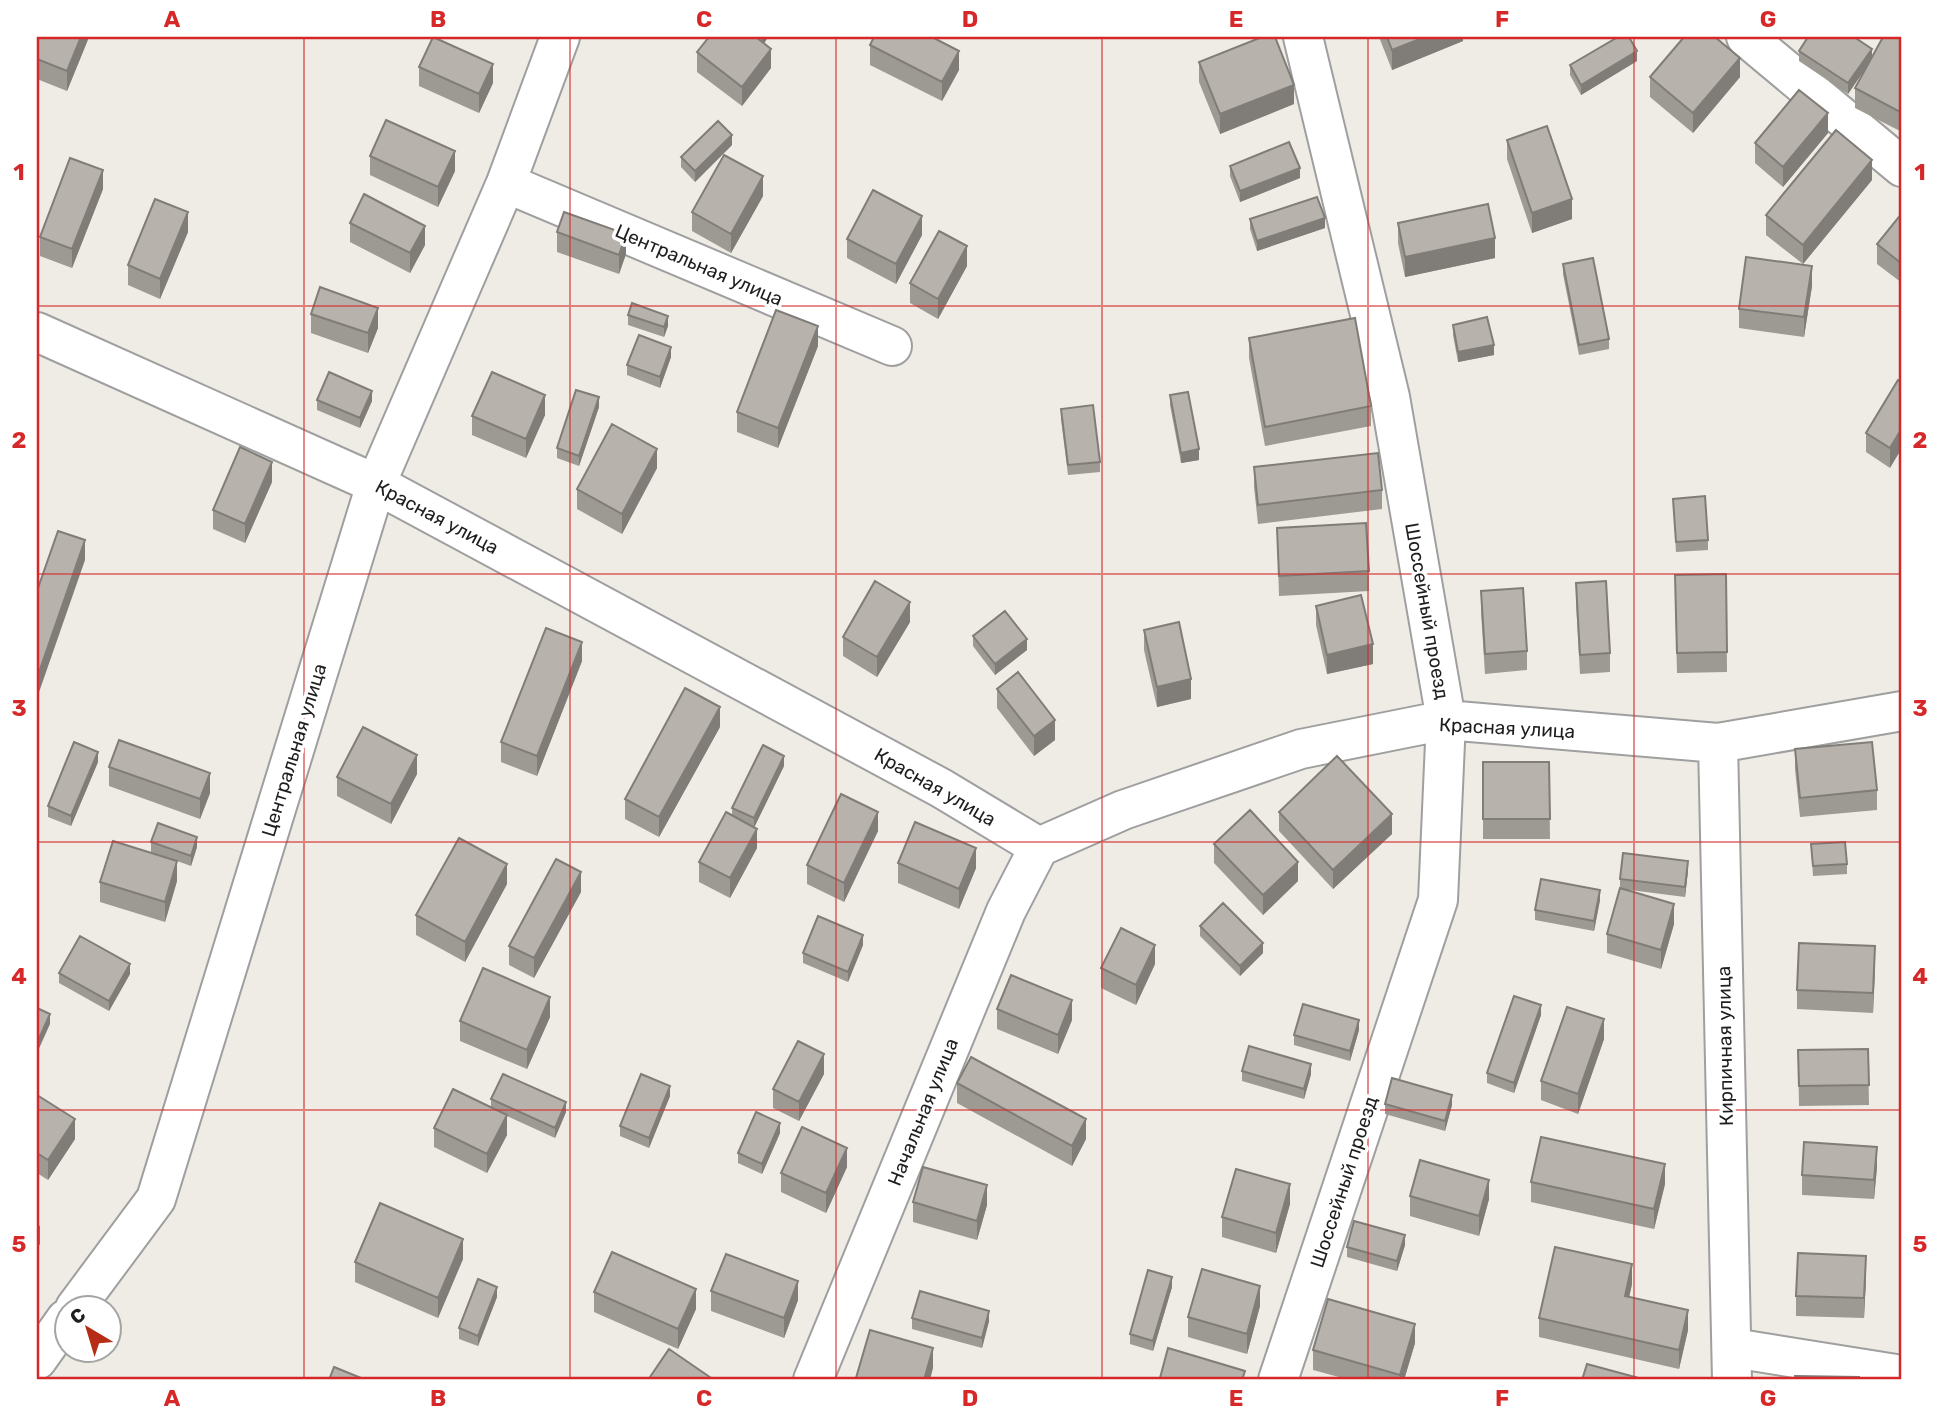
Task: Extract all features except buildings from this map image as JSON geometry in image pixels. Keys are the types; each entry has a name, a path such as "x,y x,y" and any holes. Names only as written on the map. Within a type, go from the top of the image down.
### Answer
{"street":[{"name":"Центральная улица","path":"85,1294 156,1199 376,484 506,183 560,37"},
{"name":"Шоссейный проезд","path":"1278,1380 1438,900 1446,720 1390,397 1303,37"},
{"path":"1746,37 1902,167"},
{"name":"Центральная улица","path":"506,183 892,346"},
{"name":"Красная улица","path":"37,332 376,484 941,788 1039,847 1123,810 1301,749 1446,720 1718,743 1902,711"},
{"name":"Кирпичная улица","path":"1718,743 1733,1364 1902,1375"},
{"name":"Начальная улица","path":"813,1380 1006,912 1039,847"},
{"path":"37,1360 52,1339"}]}
